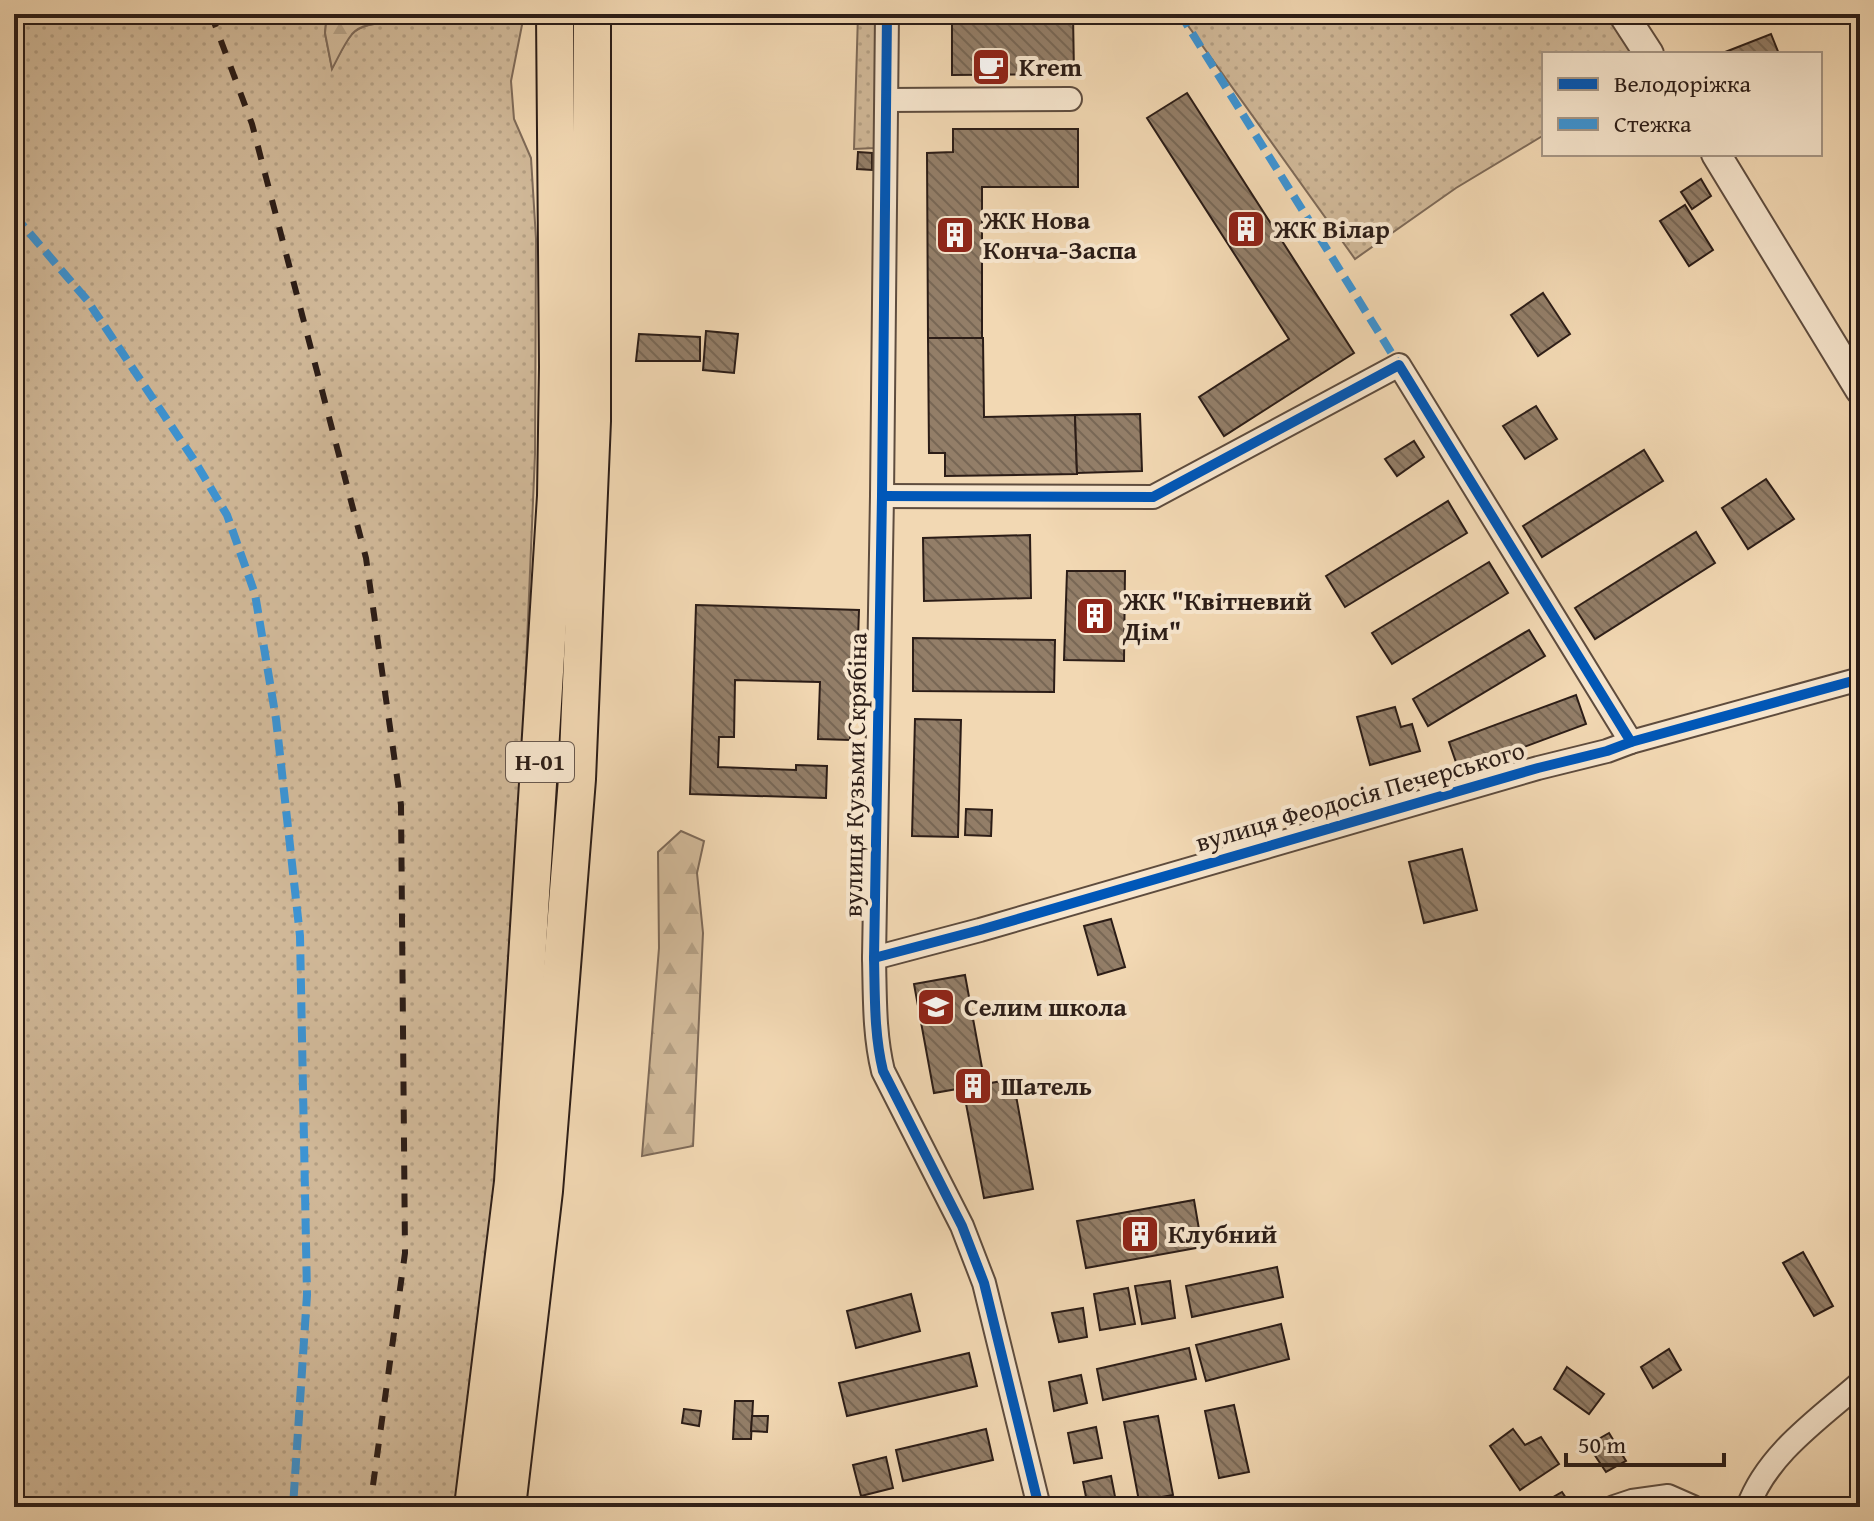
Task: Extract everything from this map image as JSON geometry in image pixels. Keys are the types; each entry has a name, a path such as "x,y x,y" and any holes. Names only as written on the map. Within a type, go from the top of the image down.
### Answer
{"main road":[{"name":"Н-01","path":"473,1507 513,1182 556,496 555,14"},
{"name":"Н-01","path":"507,1507 544,1191 577,779 592,421 592,14"}],"street":[{"name":"вулиця Кузьми Скрябіна","path":"887,14 875,1023 883,1071 962,1226 984,1283 1039,1507"},
{"path":"1623,14 1648,52"},
{"path":"887,100 1070,99"},
{"path":"1717,156 1860,390"},
{"path":"882,496 1153,497 1399,365 1631,742"},
{"name":"вулиця Феодосія Печерського","path":"874,958 1522,772 1860,679"},
{"path":"1748,1507 1753,1493 1782,1451 1860,1383"},
{"path":"1614,1507 1668,1496 1693,1507"}],"green space":[{"path":"14,14 327,14 325,33 332,68 352,34 368,25 408,21 426,14 521,14 522,25 511,81 514,119 531,158 536,239 535,454 522,761 494,1188 455,1507 14,1507"},
{"path":"327,14 426,14 409,21 359,28 349,38 332,69 325,33"},
{"path":"858,14 875,14 875,148 854,149"},
{"path":"1182,14 1623,14 1648,52 1542,52 1542,136 1456,188 1355,259"},
{"path":"681,831 704,841 697,873 703,933 693,1146 642,1156 659,948 658,852"}],"building":[{"path":"952,14 1073,14 1074,74 952,75"},
{"path":"1771,34 1778,52 1725,52"},
{"name":"ЖК Вілар","path":"1187,93 1354,353 1224,436 1199,397 1289,339 1147,118"},
{"name":"ЖК Нова Конча-Заспа","path":"953,129 1078,129 1078,187 982,187 982,338 928,338 927,153 953,152"},
{"path":"858,152 872,153 872,170 857,169"},
{"path":"1701,179 1711,196 1692,209 1681,192"},
{"path":"1685,205 1713,250 1689,266 1660,221"},
{"path":"1543,293 1570,334 1538,356 1511,315"},
{"path":"706,331 738,334 734,373 703,370"},
{"path":"639,334 700,337 700,361 636,361"},
{"name":"ЖК Нова Конча-Заспа","path":"928,338 983,338 984,417 1075,415 1077,474 945,476 945,453 929,453"},
{"path":"1536,406 1557,439 1525,459 1503,426"},
{"path":"1140,414 1142,471 1077,473 1075,415"},
{"path":"1414,441 1424,457 1397,476 1385,459"},
{"path":"1644,450 1663,481 1542,557 1523,526"},
{"path":"1766,479 1794,519 1748,549 1722,508"},
{"path":"1448,501 1467,533 1345,607 1326,576"},
{"path":"1696,532 1715,563 1595,639 1575,608"},
{"path":"1030,535 1031,598 924,601 923,538"},
{"path":"1489,562 1508,593 1392,664 1372,633"},
{"name":"ЖК \"Квітневий Дім\"","path":"1067,571 1125,571 1124,661 1064,660"},
{"path":"696,605 859,610 858,639 853,639 850,740 818,739 820,682 735,680 734,737 719,737 718,767 796,770 796,765 827,766 826,798 690,794"},
{"path":"1529,630 1545,656 1428,726 1413,699"},
{"path":"913,638 1055,640 1054,692 913,691"},
{"path":"1576,695 1586,724 1459,771 1449,742"},
{"path":"1395,707 1401,727 1412,724 1420,751 1370,765 1357,717"},
{"path":"915,719 961,720 958,837 912,836"},
{"path":"966,809 992,810 991,836 965,835"},
{"path":"1462,849 1477,910 1424,923 1409,862"},
{"path":"1111,919 1125,967 1098,975 1084,926"},
{"name":"Шатель","path":"965,975 985,1084 1013,1079 1033,1189 984,1198 963,1088 934,1093 914,984"},
{"name":"Клубний","path":"1194,1200 1202,1247 1086,1268 1077,1221"},
{"path":"1803,1252 1833,1306 1814,1316 1783,1263"},
{"path":"1277,1267 1283,1297 1192,1317 1186,1286"},
{"path":"1170,1281 1175,1318 1142,1324 1135,1286"},
{"path":"1128,1288 1135,1324 1100,1330 1094,1294"},
{"path":"911,1294 920,1331 856,1348 847,1311"},
{"path":"1083,1308 1087,1337 1059,1342 1052,1313"},
{"path":"1281,1324 1289,1359 1206,1381 1196,1345"},
{"path":"1189,1348 1196,1379 1103,1400 1097,1369"},
{"path":"1669,1349 1681,1370 1653,1388 1641,1367"},
{"path":"969,1353 977,1386 847,1416 839,1383"},
{"path":"1567,1367 1604,1394 1589,1414 1554,1389"},
{"path":"1081,1375 1087,1403 1054,1411 1049,1382"},
{"path":"735,1401 753,1401 751,1439 733,1439"},
{"path":"1234,1405 1249,1472 1219,1478 1205,1411"},
{"path":"684,1409 701,1411 699,1426 682,1423"},
{"path":"752,1416 768,1416 767,1432 751,1431"},
{"path":"1158,1416 1173,1495 1139,1501 1124,1422"},
{"path":"1096,1427 1102,1458 1074,1463 1068,1433"},
{"path":"986,1429 993,1460 903,1481 896,1450"},
{"path":"1513,1429 1525,1445 1541,1437 1559,1464 1520,1490 1490,1446"},
{"path":"1609,1433 1626,1461 1606,1472 1588,1445"},
{"path":"886,1457 893,1488 861,1496 853,1465"},
{"path":"1111,1476 1117,1507 1088,1507 1083,1482"},
{"path":"1562,1492 1572,1507 1542,1507 1541,1504"}],"railway":[{"path":"211,14 252,124 366,558 401,805 405,1253 370,1507"}],"marked path":[{"path":"1178,14 1399,365"},
{"path":"14,215 87,300 194,460 227,515 255,594 276,719 300,936 307,1295 293,1507"}],"cycle path":[{"path":"887,14 874,958 876,1029 883,1071 962,1226 984,1283 1039,1507"},
{"path":"882,496 1153,497 1399,365 1631,742"},
{"path":"874,958 1860,679"}],"place":[{"name":"Krem","path":"991,67"},
{"name":"ЖК Вілар","path":"1246,229"},
{"name":"ЖК Нова Конча-Заспа","path":"955,235"},
{"name":"ЖК \"Квітневий Дім\"","path":"1095,616"},
{"name":"Селим школа","path":"936,1007"},
{"name":"Шатель","path":"973,1086"},
{"name":"Клубний","path":"1140,1234"}]}
